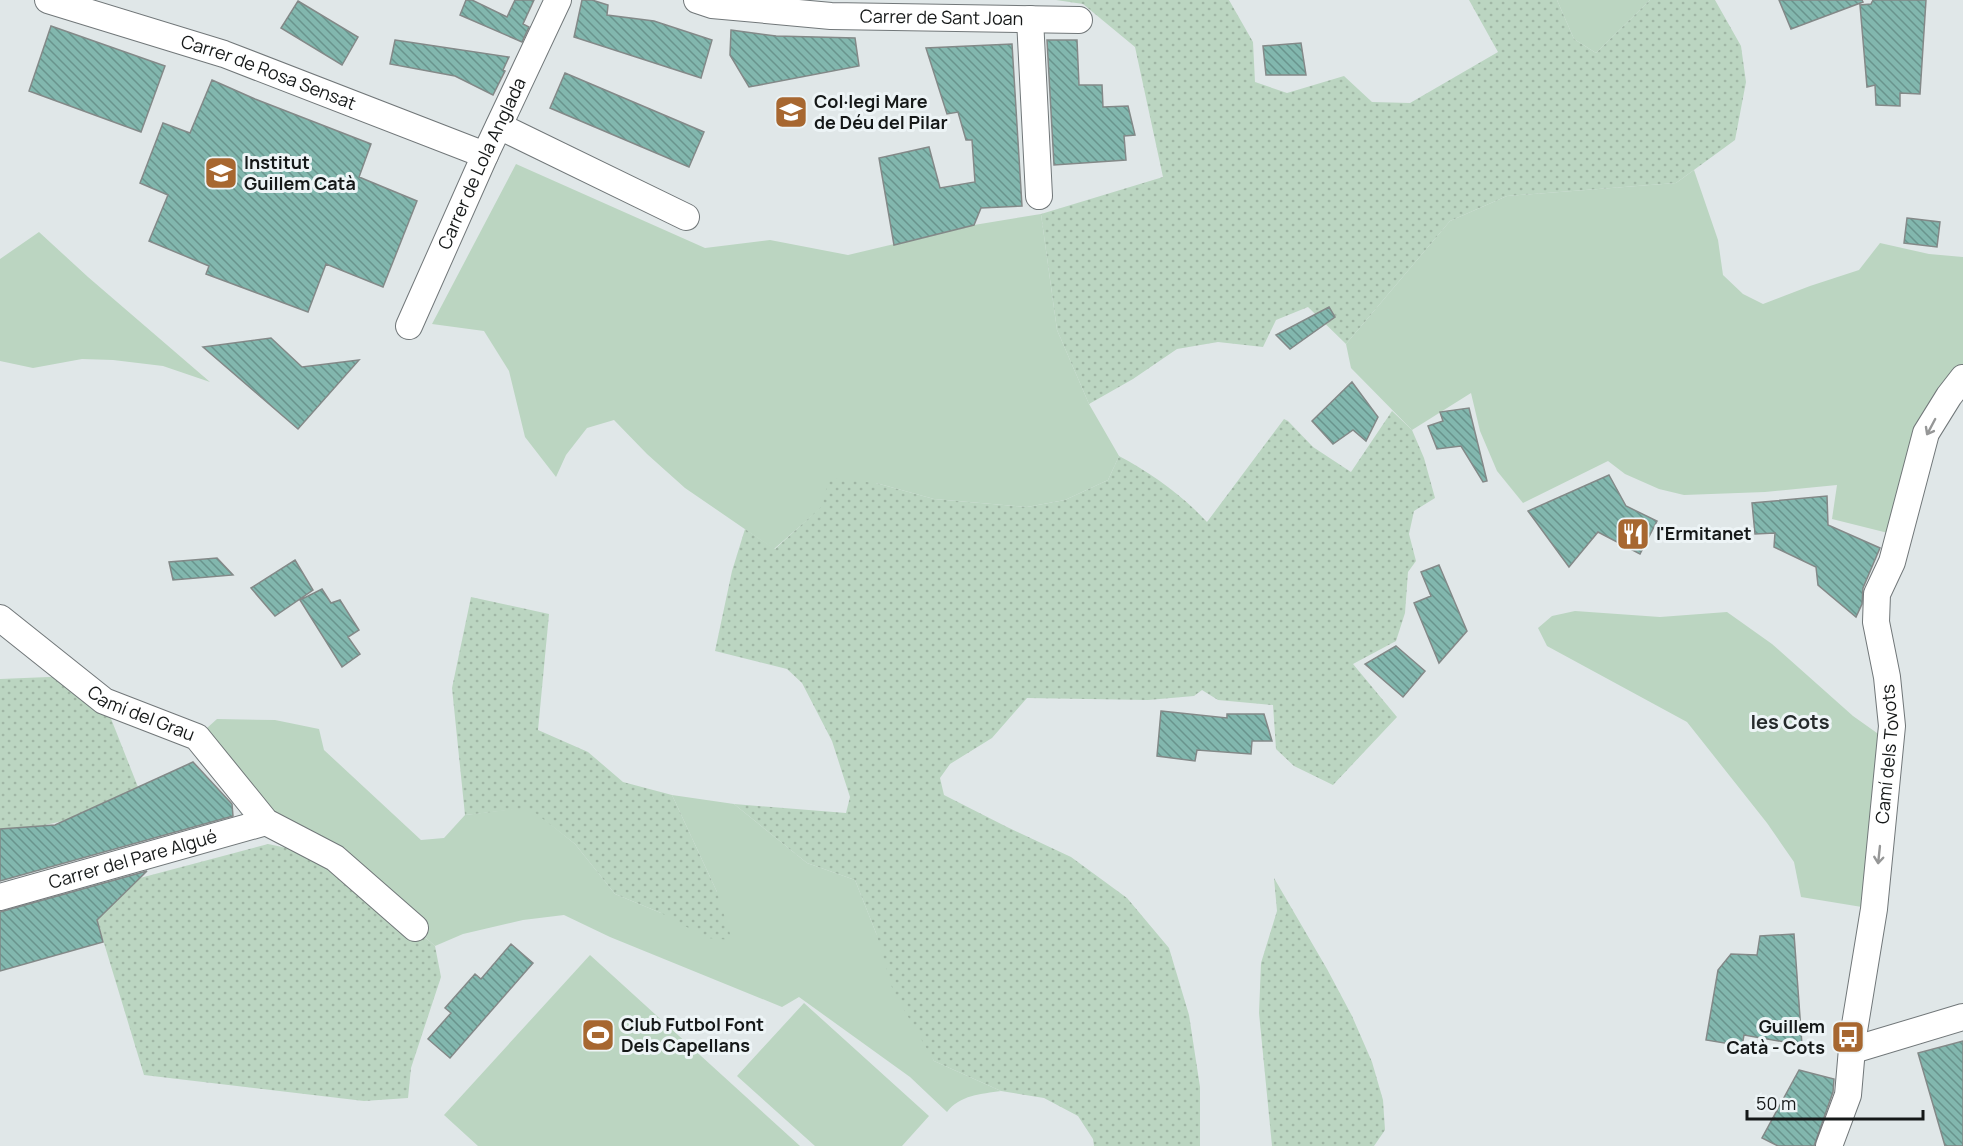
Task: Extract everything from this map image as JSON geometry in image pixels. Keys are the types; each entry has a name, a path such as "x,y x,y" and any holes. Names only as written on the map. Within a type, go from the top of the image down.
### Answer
{"street":[{"name":"Carrer de Rosa Sensat","path":"48,0 224,54 485,155"},
{"name":"Carrer de Lola Anglada","path":"409,326 485,155 558,0"},
{"name":"Carrer de Sant Joan","path":"697,0 712,5 831,15 1079,20"},
{"path":"1030,19 1039,196"},
{"path":"499,126 686,217"},
{"name":"Camí dels Tovots","path":"1829,1146 1848,1095 1853,1037 1874,909 1892,726 1887,677 1876,622 1877,594 1892,562 1926,433 1948,396 1963,378"},
{"name":"Camí del Grau","path":"0,618 104,701 197,737 266,822 335,858 415,928"},
{"name":"Carrer del Pare Algué","path":"0,897 266,822"},
{"path":"1853,1050 1963,1017"}],"green space":[{"path":"1056,0 1229,0 1253,42 1255,82 1287,93 1344,76 1372,102 1410,103 1498,52 1469,0 1557,0 1574,39 1596,53 1650,0 1715,0 1741,46 1746,82 1735,140 1676,183 1507,196 1450,221 1346,344 1308,307 1276,320 1263,347 1218,342 1177,349 1133,379 1089,404 1057,330 1041,214 1163,177 1135,47 1083,4"},
{"path":"1557,0 1650,0 1596,53 1574,39"},
{"path":"516,164 705,248 770,240 848,255 974,225 1041,214 1057,330 1089,404 1119,456 1108,480 1065,500 1027,507 934,499 876,483 823,506 774,549 685,488 614,420 587,428 566,455 556,477 525,437 509,371 484,331 432,324"},
{"path":"1694,170 1718,240 1723,275 1743,294 1763,304 1859,270 1880,243 1929,254 1963,257 1963,364 1942,390 1888,533 1832,519 1837,485 1765,492 1684,495 1659,489 1625,474 1608,461 1523,503 1497,471 1480,431 1471,393 1412,430 1351,368 1346,344 1450,221 1507,196 1676,183"},
{"path":"39,232 210,382 163,366 113,360 82,359 33,368 0,361 0,259"},
{"path":"1392,411 1412,430 1424,458 1435,498 1414,511 1409,534 1416,561 1408,572 1405,613 1396,641 1353,664 1397,717 1333,785 1294,766 1276,749 1273,705 1218,700 1202,690 1194,696 1148,700 1027,698 992,738 950,764 940,778 944,795 1071,857 1127,898 1169,948 1189,1015 1200,1087 1200,1146 1094,1146 1093,1139 1078,1116 1044,1098 1001,1091 934,1061 893,991 876,933 855,880 807,863 734,804 846,813 850,797 832,741 802,683 787,669 715,651 732,571 745,529 775,549 822,506 829,478 876,483 934,499 1027,507 1065,500 1108,480 1119,456 1166,485 1207,522 1284,419 1313,447 1351,472"},
{"path":"471,597 549,614 538,730 588,752 623,782 672,795 717,892 732,940 707,938 661,913 615,894 575,844 529,808 465,815 452,688"},
{"path":"1575,611 1660,617 1727,612 1772,644 1853,716 1891,743 1874,909 1801,897 1794,862 1767,823 1687,722 1547,646 1538,628 1552,616"},
{"path":"73,676 104,701 138,787 67,820 41,826 0,829 0,679"},
{"path":"217,719 275,720 319,729 324,750 421,840 444,838 465,815 529,807 575,844 615,894 661,913 717,892 672,795 734,804 807,863 855,880 876,933 934,1061 1001,1091 979,1094 965,1099 952,1106 947,1112 910,1077 799,997 782,1007 610,937 564,915 523,920 463,934 435,946 415,928 266,822 197,737"},
{"path":"268,844 335,858 435,946 441,977 411,1068 408,1098 364,1101 144,1075 97,920 140,878"},
{"path":"1274,878 1327,969 1352,1016 1372,1062 1383,1100 1385,1130 1374,1146 1272,1146 1259,1013 1261,963 1277,911"},
{"name":"Club Futbol Font Dels Capellans","path":"590,955 800,1146 478,1146 444,1115"},
{"path":"804,1003 929,1116 902,1146 815,1146 737,1076"}],"building":[{"path":"466,0 472,0 507,17 515,0 534,0 523,24 529,27 522,42 460,15"},
{"path":"582,0 592,0 608,5 607,15 654,21 712,40 701,78 574,37"},
{"path":"1779,0 1862,0 1863,2 1791,29"},
{"path":"1873,0 1926,0 1920,94 1900,93 1900,106 1876,105 1875,85 1867,87 1860,5 1871,4"},
{"path":"298,1 358,37 342,65 281,28"},
{"path":"51,26 165,66 141,132 29,91"},
{"path":"731,30 776,36 855,38 859,66 749,87 730,55"},
{"path":"395,40 509,57 493,95 455,76 390,64"},
{"path":"1047,40 1077,40 1079,85 1102,85 1103,107 1128,106 1135,135 1124,136 1126,160 1054,165"},
{"path":"1301,43 1306,75 1266,75 1263,46"},
{"path":"1012,44 1022,206 981,208 974,225 894,245 879,158 929,147 940,188 975,182 972,140 966,140 958,112 947,114 926,48"},
{"path":"565,73 704,132 689,167 550,108"},
{"path":"212,80 371,144 359,177 417,201 383,287 326,264 308,312 206,274 209,266 149,241 168,195 140,183 163,123 190,133"},
{"path":"1907,218 1940,222 1937,247 1904,243"},
{"path":"1329,307 1335,317 1290,349 1276,335"},
{"path":"271,338 302,367 359,360 298,429 203,347"},
{"path":"1352,382 1378,417 1366,441 1353,430 1333,444 1312,421"},
{"path":"1469,408 1487,481 1483,482 1461,446 1437,449 1428,426 1443,421 1440,412"},
{"path":"1609,475 1626,506 1657,521 1640,554 1598,532 1569,567 1528,511"},
{"path":"1827,496 1828,525 1880,548 1863,588 1862,604 1856,617 1818,585 1816,567 1774,547 1775,533 1755,534 1752,503"},
{"path":"217,558 233,575 173,580 169,562"},
{"path":"295,560 313,590 275,616 251,588"},
{"path":"1439,565 1467,631 1439,663 1414,603 1431,596 1421,572"},
{"path":"322,589 331,603 340,600 359,630 348,637 360,654 342,667 300,600"},
{"path":"1396,646 1425,671 1403,697 1365,664"},
{"path":"1161,711 1227,718 1227,714 1264,714 1272,741 1252,741 1251,754 1197,750 1195,761 1157,756"},
{"path":"193,762 232,804 233,816 0,881 0,829 55,825"},
{"path":"147,871 97,920 103,942 0,971 0,912"},
{"path":"1794,934 1802,1045 1744,1035 1742,1046 1706,1040 1718,970 1731,954 1757,955 1760,936"},
{"path":"511,944 533,963 450,1058 428,1039 451,1013 445,1008 475,974 481,979"},
{"path":"1963,1041 1963,1146 1945,1146 1918,1053"},
{"path":"1799,1070 1834,1079 1833,1092 1814,1146 1778,1146 1762,1138"}],"place":[{"name":"Col·legi Mare de Déu del Pilar","path":"791,112"},
{"name":"Institut Guillem Catà","path":"221,173"},
{"name":"l'Ermitanet","path":"1633,534"},
{"name":"Club Futbol Font Dels Capellans","path":"598,1035"},
{"name":"Guillem Catà - Cots","path":"1848,1037"}],"district":[{"name":"les Cots","path":"1790,722"}]}
